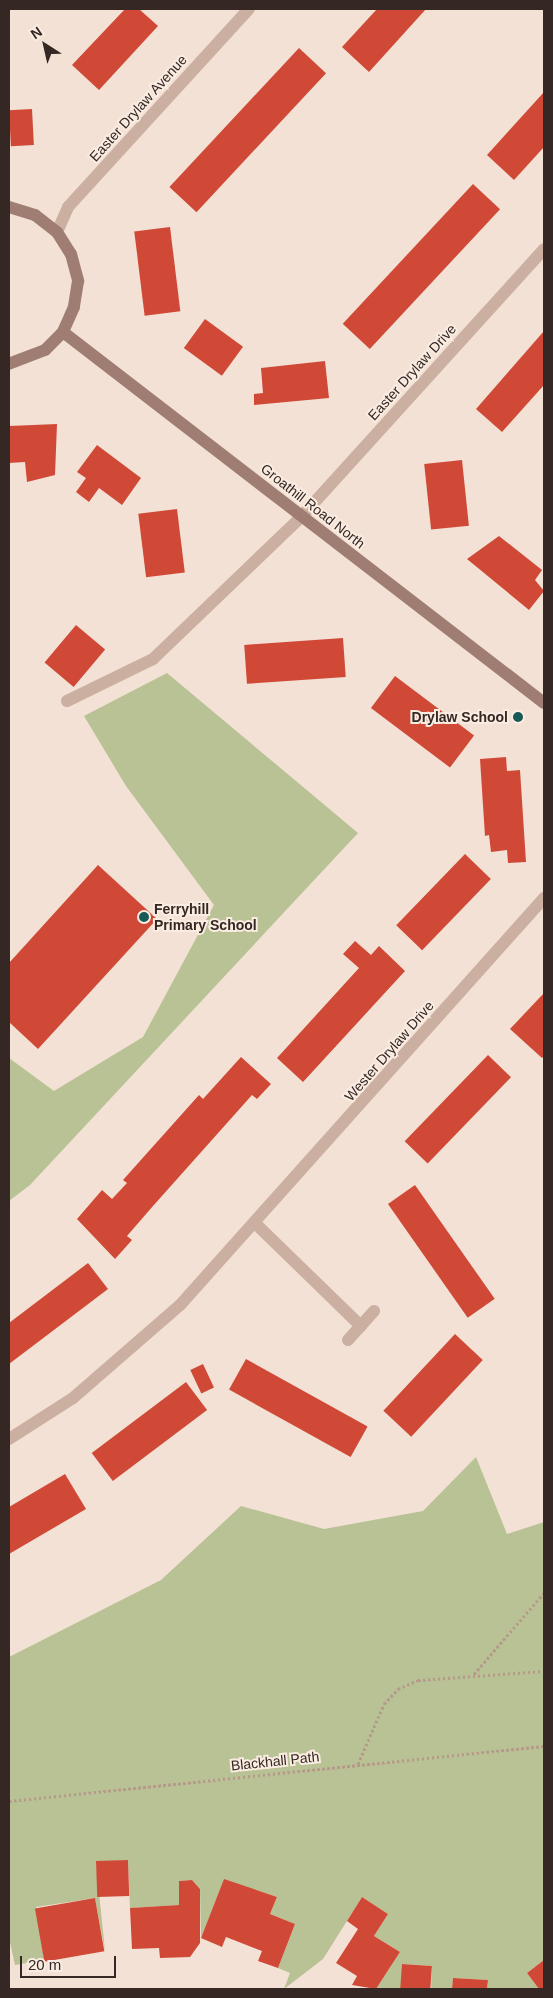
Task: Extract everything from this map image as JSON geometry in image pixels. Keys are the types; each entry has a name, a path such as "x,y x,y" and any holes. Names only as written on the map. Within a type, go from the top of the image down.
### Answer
{"street":[{"name":"Easter Drylaw Avenue","path":"57,232 68,207 249,9"},
{"path":"9,207 35,215 57,232 71,254 78,281 74,307 63,332 45,350 9,364"},
{"name":"Easter Drylaw Drive","path":"67,701 153,659 302,516 544,249"},
{"name":"Groathill Road North","path":"63,332 544,703"},
{"name":"Wester Drylaw Drive","path":"9,1439 73,1398 129,1353 257,1225 544,898"},
{"path":"257,1225 361,1326"},
{"path":"348,1340 374,1311"}],"path":[{"path":"474,1675 544,1593"},
{"path":"358,1764 384,1704 398,1689 418,1680 544,1671"},
{"name":"Blackhall Path","path":"9,1801 544,1746"}],"green space":[{"path":"167,673 358,833 30,1185 9,1201 9,1058 54,1091 143,1037 214,905 126,786 84,716"},
{"path":"476,1457 507,1534 544,1522 544,1960 527,1973 539,1989 487,1989 488,1980 453,1978 452,1989 431,1989 432,1966 403,1964 401,1989 376,1989 400,1952 374,1936 388,1914 362,1897 323,1959 284,1989 290,1973 278,1968 295,1924 270,1914 277,1897 224,1880 201,1938 200,1889 192,1880 179,1881 179,1905 130,1908 128,1860 96,1863 105,1951 95,1898 36,1907 44,1960 15,1965 9,1938 9,1657 161,1580 241,1506 324,1529 423,1511"}],"building":[{"path":"125,9 139,9 158,26 99,90 72,65"},
{"path":"377,9 426,9 369,72 342,47"},
{"path":"299,48 326,73 196,212 169,187"},
{"path":"544,92 544,147 514,180 487,155"},
{"path":"32,109 34,145 11,146 9,110"},
{"path":"473,184 500,209 370,349 343,324"},
{"path":"170,227 180,311 145,316 134,231"},
{"path":"205,319 243,347 222,376 184,348"},
{"path":"544,331 544,385 502,432 476,409"},
{"path":"325,361 329,398 254,405 254,394 263,393 261,368"},
{"path":"57,424 55,475 27,482 25,462 9,463 9,426"},
{"path":"97,445 141,478 122,505 99,488 89,502 76,492 86,478 77,472"},
{"path":"462,460 469,526 431,530 424,464"},
{"path":"177,509 185,573 146,577 138,514"},
{"path":"499,536 542,570 535,580 544,591 529,610 467,559"},
{"path":"76,625 105,649 74,687 45,663"},
{"path":"343,638 346,677 247,684 244,645"},
{"path":"395,676 474,736 450,768 371,708"},
{"path":"506,757 507,771 520,770 526,862 508,863 507,850 491,852 489,835 485,836 480,759"},
{"path":"465,854 491,879 422,950 396,925"},
{"path":"98,865 157,919 38,1049 9,1022 9,963"},
{"path":"355,941 371,955 379,946 405,971 303,1082 277,1058 359,968 343,954"},
{"path":"544,993 544,1056 542,1058 510,1029"},
{"path":"488,1055 511,1077 428,1164 405,1141"},
{"path":"241,1057 271,1084 257,1099 252,1095 153,1206 127,1236 132,1240 115,1259 77,1219 102,1190 112,1199 127,1183 123,1180 199,1095 203,1099"},
{"path":"415,1185 495,1299 468,1318 388,1204"},
{"path":"88,1263 108,1289 9,1364 9,1323"},
{"path":"455,1334 483,1360 411,1437 383,1411"},
{"path":"246,1359 368,1426 351,1457 229,1390"},
{"path":"203,1364 214,1388 201,1393 190,1370"},
{"path":"186,1382 207,1410 113,1481 92,1453"},
{"path":"65,1474 86,1509 9,1554 9,1507"},
{"path":"128,1860 129,1896 97,1897 96,1861"},
{"path":"224,1879 277,1897 270,1914 295,1924 278,1968 258,1961 262,1951 226,1937 222,1947 201,1938"},
{"path":"192,1880 200,1889 200,1943 190,1957 160,1958 159,1948 132,1949 130,1908 179,1905 179,1881"},
{"path":"362,1897 388,1914 374,1936 400,1952 376,1989 352,1985 357,1976 336,1963 358,1929 347,1921"},
{"path":"95,1898 104,1951 44,1962 35,1909"},
{"path":"544,1960 544,1989 539,1989 527,1973"},
{"path":"402,1964 432,1966 430,1989 400,1989"},
{"path":"453,1978 488,1980 487,1989 452,1989"}],"place":[{"name":"Drylaw School","path":"518,717"},
{"name":"Ferryhill Primary School","path":"144,917"}]}
